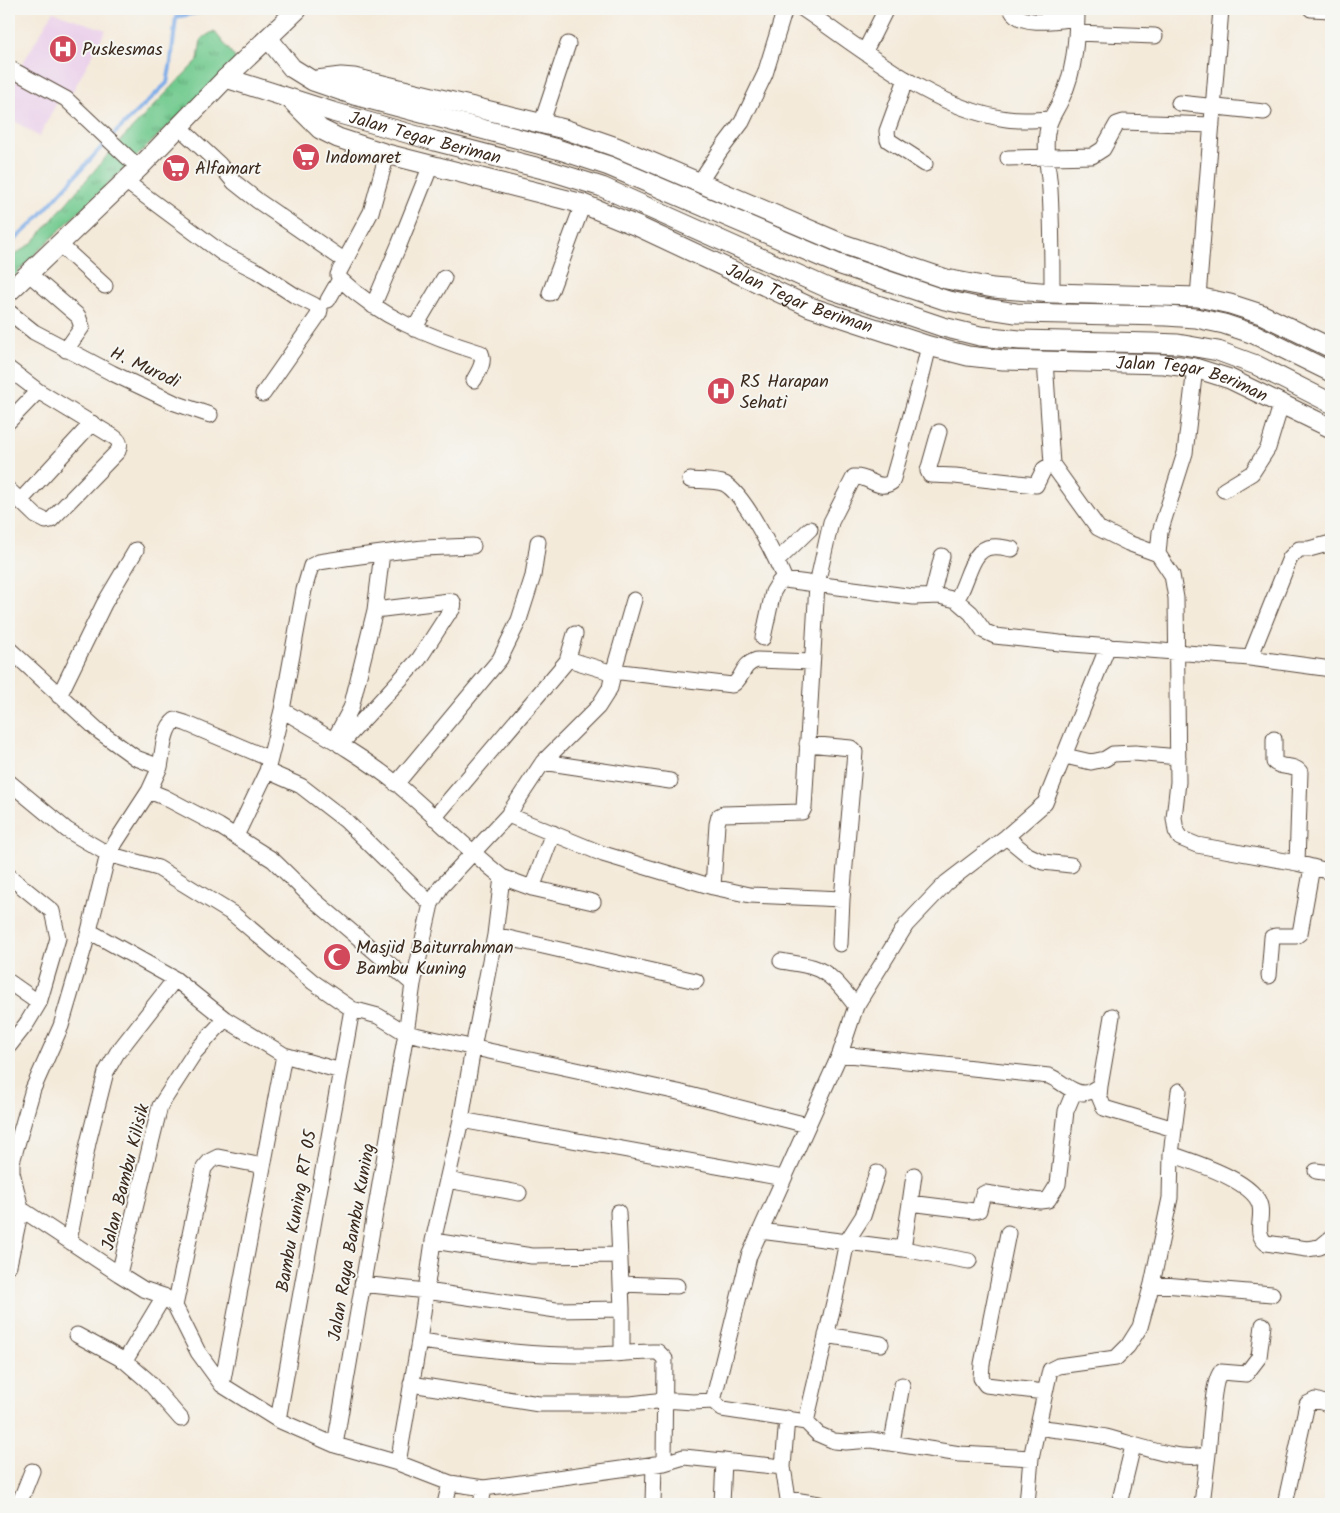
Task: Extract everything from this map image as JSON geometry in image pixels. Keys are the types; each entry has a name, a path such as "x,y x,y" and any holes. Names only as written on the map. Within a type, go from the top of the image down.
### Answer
{"main road":[{"path":"9,292 58,243 139,168 226,78 298,9"},
{"name":"Jalan Tegar Beriman","path":"268,38 292,68 313,81 609,166 838,264 945,300 976,308 1016,313 1196,318 1224,324 1254,334 1331,372"},
{"path":"313,81 341,77 354,78 542,122 616,147 843,244 946,279 993,288 1052,293 1198,297 1230,304 1261,314 1331,348"},
{"name":"Jalan Tegar Beriman","path":"226,78 370,123 551,171 602,187 830,289 943,327 980,336 1020,340 1178,344 1218,352 1256,365 1331,403"},
{"name":"Jalan Tegar Beriman","path":"287,97 320,129 338,138 387,154 583,204 648,231 810,307 929,346 968,356 1003,360 1164,364 1195,368 1230,379 1331,428"},
{"path":"557,150 564,129"},
{"path":"545,193 551,171"},
{"path":"889,310 898,285"},
{"path":"1083,342 1118,363"}],"street":[{"path":"699,183 720,150 742,122 765,74 785,9"},
{"path":"803,9 929,93 983,114 1008,119 1050,118"},
{"path":"865,51 886,9"},
{"path":"1011,9 1016,16 1027,20 1077,20 1156,36"},
{"path":"1198,297 1221,9"},
{"path":"1312,9 1331,10"},
{"path":"1052,293 1052,223 1046,158 1046,134 1050,118 1062,98 1071,70 1077,20"},
{"path":"542,122 568,44"},
{"path":"9,68 66,99 139,168"},
{"path":"906,79 887,130 888,140 925,164"},
{"path":"1179,103 1264,112"},
{"path":"1008,158 1092,156 1103,149 1117,124 1123,122 1212,126"},
{"path":"179,127 219,164 234,182 258,201 345,261"},
{"path":"387,154 371,212 338,275 340,279 373,306 398,322 432,337 481,353 483,358 481,366 474,380"},
{"path":"373,306 431,165"},
{"path":"125,181 222,253 257,271 320,310 264,394"},
{"path":"550,294 583,204"},
{"path":"58,243 105,286"},
{"path":"28,273 78,316 81,321 82,327 66,350"},
{"path":"414,329 444,278"},
{"path":"328,300 340,279"},
{"name":"H. Murodi","path":"9,312 34,332 66,350 175,403 210,415"},
{"path":"713,887 719,816 723,814 802,812 804,808 817,584 831,522 854,477 862,477 880,486 887,486 892,482 929,346"},
{"path":"1044,361 1052,464 1098,528 1128,543 1158,554 1172,575 1176,598 1177,652 1178,782 1174,818 1176,831 1180,838 1197,844 1331,872"},
{"path":"1158,554 1160,532 1185,453 1195,368"},
{"path":"9,369 38,391 92,423 119,441 120,444 118,451 51,520 43,520 9,490"},
{"path":"9,421 38,391"},
{"path":"1224,490 1252,473 1268,448 1282,405"},
{"path":"20,501 92,423"},
{"path":"939,432 928,471 930,475 1036,485 1044,469 1052,464"},
{"path":"690,480 722,483 729,487 745,506 777,561 785,580"},
{"path":"777,561 810,530"},
{"path":"396,784 500,659 519,620 533,576 538,542"},
{"path":"1250,658 1290,558 1299,549 1309,549 1331,543"},
{"path":"236,836 269,765 282,710 304,590 311,566 319,562 382,553 423,548 473,546"},
{"path":"956,600 962,593 975,557 982,550 991,547 1012,549"},
{"path":"59,696 104,604 136,550"},
{"path":"337,742 352,708 376,610 382,553"},
{"path":"932,596 942,556"},
{"path":"763,638 773,592 779,582 785,580 914,597 932,596 956,600 971,613 984,632 995,636 1250,658 1331,669"},
{"name":"Jalan Raya Bambu Kuning","path":"335,1445 406,1033 412,984 431,904 441,887 508,815 543,762 598,707 610,688 634,600"},
{"path":"337,742 419,659 454,605 453,602 449,601 376,610"},
{"path":"434,818 568,659 575,634"},
{"path":"713,1402 749,1256 840,1054 856,1006 906,925 946,883 1006,837 1045,803 1108,646"},
{"path":"9,649 100,732 136,758 155,765"},
{"path":"568,659 613,673 628,673 732,685 737,681 749,662 757,660 812,662"},
{"path":"282,710 337,742 396,784 472,853 502,877 532,888 593,902"},
{"path":"9,1265 21,1209 12,1172 12,1162 33,1089 61,1026 89,931 108,854 150,791 155,765 170,723 175,720 269,765 301,786 345,820 431,904"},
{"path":"1269,976 1272,937 1296,936 1300,933 1304,865 1300,772 1295,768 1274,762 1274,739"},
{"path":"807,744 852,748 855,752 842,899 840,944"},
{"path":"1065,756 1090,762 1105,759 1112,754 1135,753 1178,757"},
{"path":"543,762 670,781"},
{"path":"9,782 67,830 108,854 158,868 233,914 313,982 352,1009 378,1016 406,1033 678,1092 807,1125"},
{"path":"150,791 236,836 273,860 314,900 412,984"},
{"path":"508,815 603,854 713,887 750,895 842,899"},
{"path":"532,888 553,833"},
{"path":"1006,837 1028,855 1043,862 1071,866"},
{"path":"9,876 52,911 58,938 39,1003 27,1023 9,1046"},
{"path":"398,1463 419,1341 433,1241 461,1120 495,935 502,877"},
{"path":"89,931 175,978 225,1019 284,1055 341,1071"},
{"path":"495,935 696,981"},
{"path":"781,961 813,967 827,974 840,985 856,1006"},
{"path":"69,1241 88,1143 106,1072 116,1053 175,978"},
{"path":"9,982 39,1003"},
{"name":"Bambu Kuning RT 05","path":"278,1420 352,1009"},
{"path":"1112,1016 1100,1086 1100,1096 1104,1108 1174,1129"},
{"name":"Jalan Bambu Kilisik","path":"119,1274 160,1106 195,1052 225,1019"},
{"path":"840,1054 1049,1076 1059,1079 1074,1092 1088,1092 1100,1086"},
{"path":"222,1385 284,1055"},
{"path":"1027,1504 1031,1458 1050,1370 1058,1366 1116,1358 1122,1354 1140,1326 1152,1284 1170,1198 1171,1154 1179,1091"},
{"path":"910,1203 974,1211 979,1210 983,1194 986,1192 1040,1202 1048,1200 1058,1184 1066,1111 1074,1092"},
{"path":"461,1120 784,1178"},
{"path":"1171,1154 1226,1175 1255,1194 1260,1206 1259,1234 1266,1243 1307,1249 1320,1247 1331,1238"},
{"path":"125,1361 169,1301 204,1168 210,1161 218,1158 263,1166"},
{"path":"806,1422 840,1281 847,1241 863,1216 877,1173"},
{"path":"903,1249 914,1175"},
{"path":"447,1180 519,1193"},
{"path":"21,1209 143,1289 169,1301 198,1352 222,1385 278,1420 335,1445 398,1463 450,1482 484,1488 659,1464 684,1457 783,1467"},
{"path":"618,1212 622,1352"},
{"path":"760,1231 903,1249 969,1261"},
{"path":"1008,1233 982,1364 981,1378 986,1385 1044,1392"},
{"path":"433,1241 532,1256 620,1255"},
{"path":"362,1284 426,1291 556,1310 622,1309"},
{"path":"621,1284 677,1286"},
{"path":"1152,1284 1272,1294"},
{"path":"1202,1504 1214,1387 1218,1374 1221,1372 1246,1374 1259,1358 1263,1325"},
{"path":"77,1335 125,1361 147,1380 181,1419"},
{"path":"826,1335 881,1344"},
{"path":"419,1341 506,1352 590,1356 622,1352 658,1352 665,1359 664,1400 659,1464 653,1504"},
{"path":"411,1384 539,1404 631,1404 664,1400 713,1402 722,1409 806,1422 818,1434 834,1441 871,1440 960,1454 1031,1458"},
{"path":"892,1442 902,1385"},
{"path":"1285,1504 1306,1404 1315,1400 1331,1404"},
{"path":"787,1418 783,1467 788,1502 819,1504"},
{"path":"1038,1427 1110,1438 1134,1446 1190,1457 1208,1454"},
{"path":"1119,1504 1134,1446"},
{"path":"722,1504 724,1461"},
{"path":"19,1504 32,1471"},
{"path":"445,1504 450,1482"},
{"path":"481,1504 484,1488"}],"shaded area":[{"name":"Puskesmas","path":"53,12 106,30 69,98 20,68"},
{"path":"9,77 58,100 39,137 9,117"}],"green space":[{"path":"214,31 236,61 36,253 9,282 9,259 33,242 117,144 198,60 201,39"}],"waterway":[{"path":"112,136 167,83 176,17 216,9"},
{"path":"9,245 34,222 107,141"}],"place":[{"name":"Puskesmas","path":"63,49"},
{"name":"Indomaret","path":"306,157"},
{"name":"Alfamart","path":"176,168"},
{"name":"RS Harapan Sehati","path":"721,391"},
{"name":"Masjid Baiturrahman Bambu Kuning","path":"337,957"}]}
